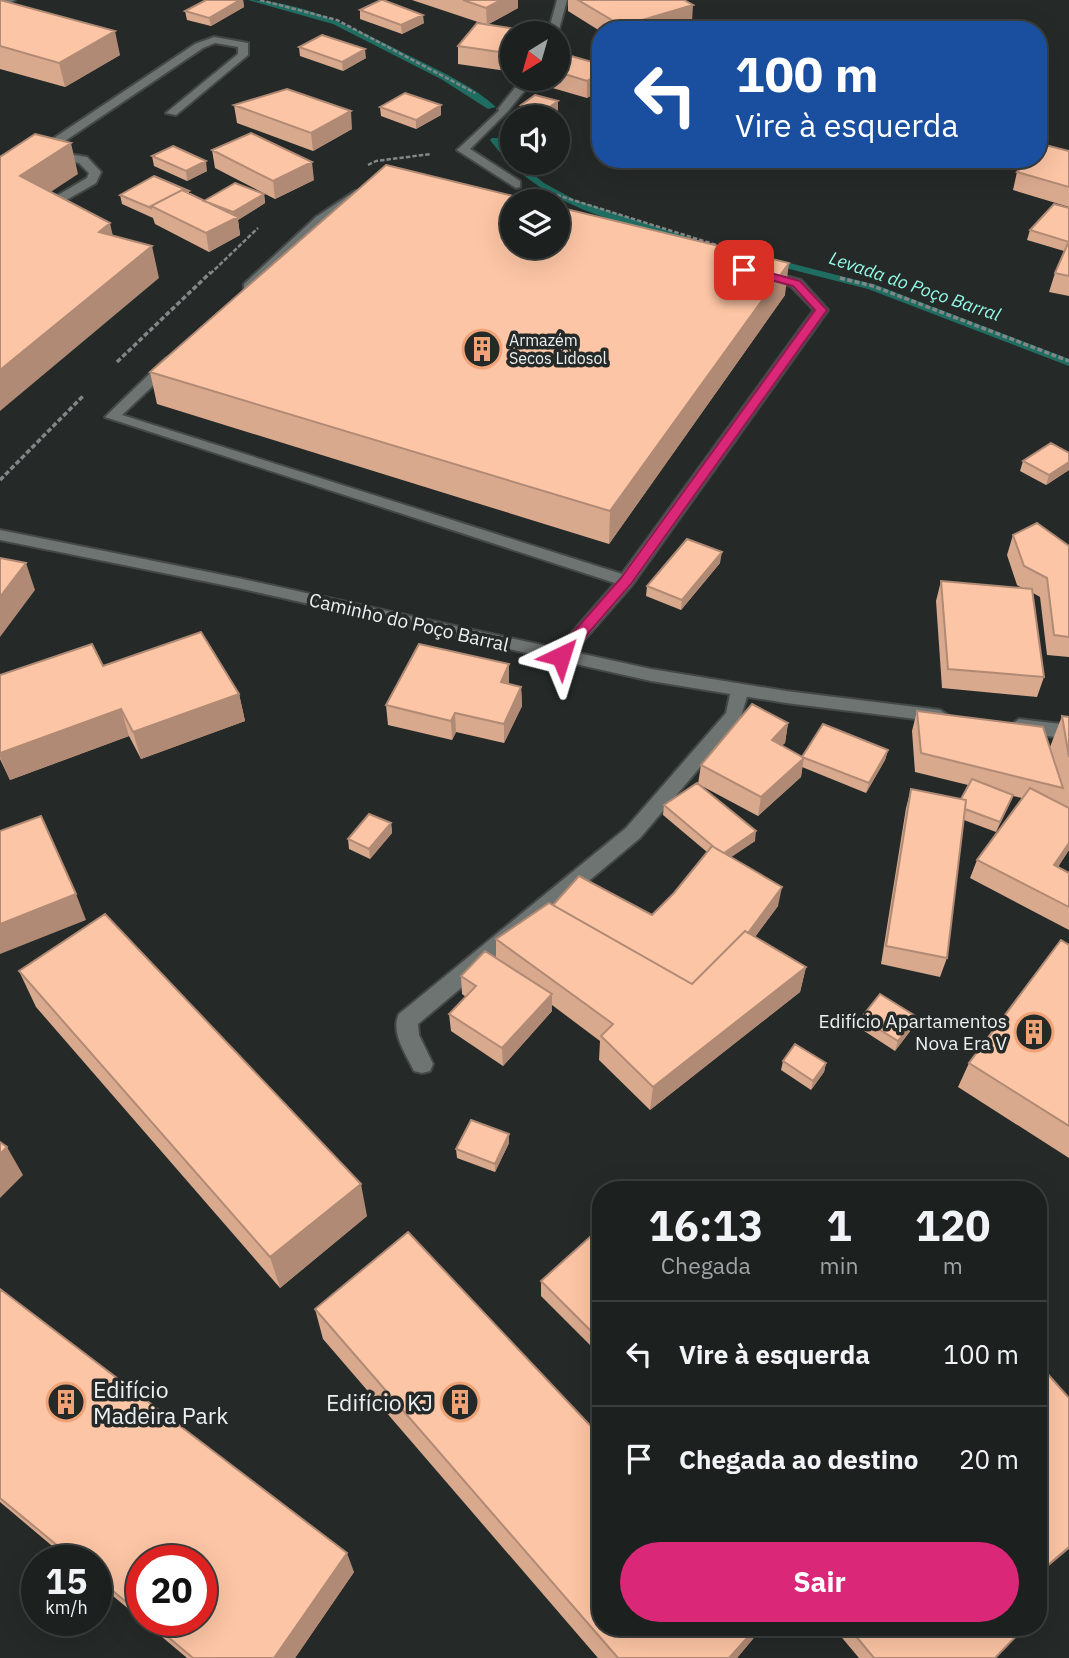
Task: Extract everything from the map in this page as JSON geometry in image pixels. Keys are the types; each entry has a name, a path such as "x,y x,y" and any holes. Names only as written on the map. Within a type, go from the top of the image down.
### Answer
{"street":[{"path":"0,4 10,0"},
{"path":"556,21 562,0"},
{"path":"0,179 199,46 214,40 244,46 243,55 172,113"},
{"path":"507,105 518,91"},
{"path":"500,113 463,150 500,174"},
{"path":"38,152 83,160 92,166 95,172 92,180 38,212"},
{"path":"502,175 516,184"},
{"path":"240,295 320,220 376,183"},
{"path":"561,656 626,581 821,310 796,284 744,270"},
{"path":"181,352 112,417 626,581"},
{"name":"Caminho do Poço Barral","path":"0,535 237,583 561,656 740,690 953,718"},
{"path":"422,1064 408,1035 407,1020 634,833 734,715 740,690"},
{"path":"994,723 1069,732"}],"path":[{"path":"260,0 337,20 500,107"}],"building":[{"path":"0,0 115,31 59,63 0,46"},
{"path":"206,0 240,0 209,18 185,11"},
{"path":"381,0 423,15 401,25 360,10"},
{"path":"463,0 501,0 486,8"},
{"path":"578,0 684,0 693,5 639,21 614,21"},
{"path":"477,23 500,27 500,52 458,46"},
{"path":"322,35 365,49 342,62 299,47"},
{"path":"570,57 592,62 592,78 587,81 570,76"},
{"path":"287,89 351,111 311,133 234,105"},
{"path":"405,93 441,105 416,120 380,107"},
{"path":"535,95 558,101 552,105 521,105"},
{"path":"251,133 312,162 273,181 212,150"},
{"path":"35,134 71,143 20,176 110,223 99,232 152,246 0,370 0,157"},
{"path":"173,146 206,161 186,171 152,156"},
{"path":"1047,146 1069,151 1069,187 1017,172 1021,168 1047,168"},
{"name":"Armazém Secos Lidosol","path":"386,165 500,193 500,259 570,259 570,210 789,263 610,511 150,372"},
{"path":"154,176 189,191 182,190 151,208 120,195"},
{"path":"235,183 264,194 233,212 204,201"},
{"path":"182,190 238,217 206,233 151,206"},
{"path":"1054,204 1069,208 1069,242 1030,230"},
{"path":"1069,241 1069,276 1055,273"},
{"path":"1051,443 1069,453 1069,462 1049,475 1023,461"},
{"path":"1037,523 1069,546 1069,637 1054,635 1047,578 1024,566 1013,535"},
{"path":"687,539 722,552 682,600 647,586"},
{"path":"0,558 26,563 0,597"},
{"path":"941,581 1032,589 1044,677 948,669"},
{"path":"201,632 239,694 133,732 121,709 0,753 0,675 92,644 103,666"},
{"path":"419,644 509,664 501,682 521,687 504,724 455,713 451,721 386,705"},
{"path":"752,704 788,723 772,740 804,758 761,797 701,765"},
{"path":"917,711 1043,727 1063,788 921,753"},
{"path":"1062,716 1069,717 1069,757"},
{"path":"823,724 888,750 869,783 802,757"},
{"path":"972,779 1013,795 1000,822 965,809 966,800 961,799"},
{"path":"697,783 756,831 724,853 664,805"},
{"path":"1030,788 1069,808 1069,843 1054,865 1069,873 1069,907 977,860"},
{"path":"911,789 966,800 947,958 886,946"},
{"path":"369,814 391,823 369,849 348,839"},
{"path":"41,816 76,894 0,924 0,831"},
{"path":"712,846 782,887 748,933 745,931 692,984 553,905 579,876 652,915 674,893"},
{"path":"549,903 692,984 745,931 806,967 653,1087 601,1036 613,1024 496,939"},
{"path":"105,914 361,1184 270,1257 19,971"},
{"name":"Edifício Apartamentos Nova Era V","path":"1061,940 1069,945 1069,1126 969,1063"},
{"path":"485,951 552,994 502,1048 449,1014 476,986 461,976"},
{"path":"880,994 917,1017 898,1041 861,1018"},
{"path":"795,1044 826,1063 813,1081 783,1061"},
{"path":"471,1120 509,1134 495,1164 456,1149"},
{"path":"0,1142 7,1147 0,1154"},
{"name":"Edifício KJ","path":"408,1232 592,1428 592,1628 315,1309"},
{"path":"592,1235 592,1332 541,1281"},
{"name":"Edifício Madeira Park","path":"0,1289 347,1553 274,1658 193,1658 167,1636 217,1636 217,1545 126,1545 126,1602 112,1590 112,1545 57,1545 0,1498"},
{"path":"1047,1373 1069,1398 1069,1547 1047,1566"},
{"name":"Edifício KJ","path":"599,1636 749,1636 729,1658 618,1658"},
{"path":"856,1636 1016,1636 995,1658 874,1658"}],"waterway":[{"name":"Levada do Poço Barral","path":"252,0 336,22 444,77 491,107"},
{"name":"Levada do Poço Barral","path":"495,140 513,163 540,185 571,202 701,243"},
{"name":"Levada do Poço Barral","path":"770,261 872,287 1069,363"}],"place":[{"name":"Armazém Secos Lidosol","path":"482,349"},
{"name":"Edifício Apartamentos Nova Era V","path":"1034,1032"},
{"name":"Edifício Madeira Park","path":"66,1402"},
{"name":"Edifício KJ","path":"460,1402"}],"route":[{"path":"561,656 626,581 821,310 796,284 744,270"}]}
